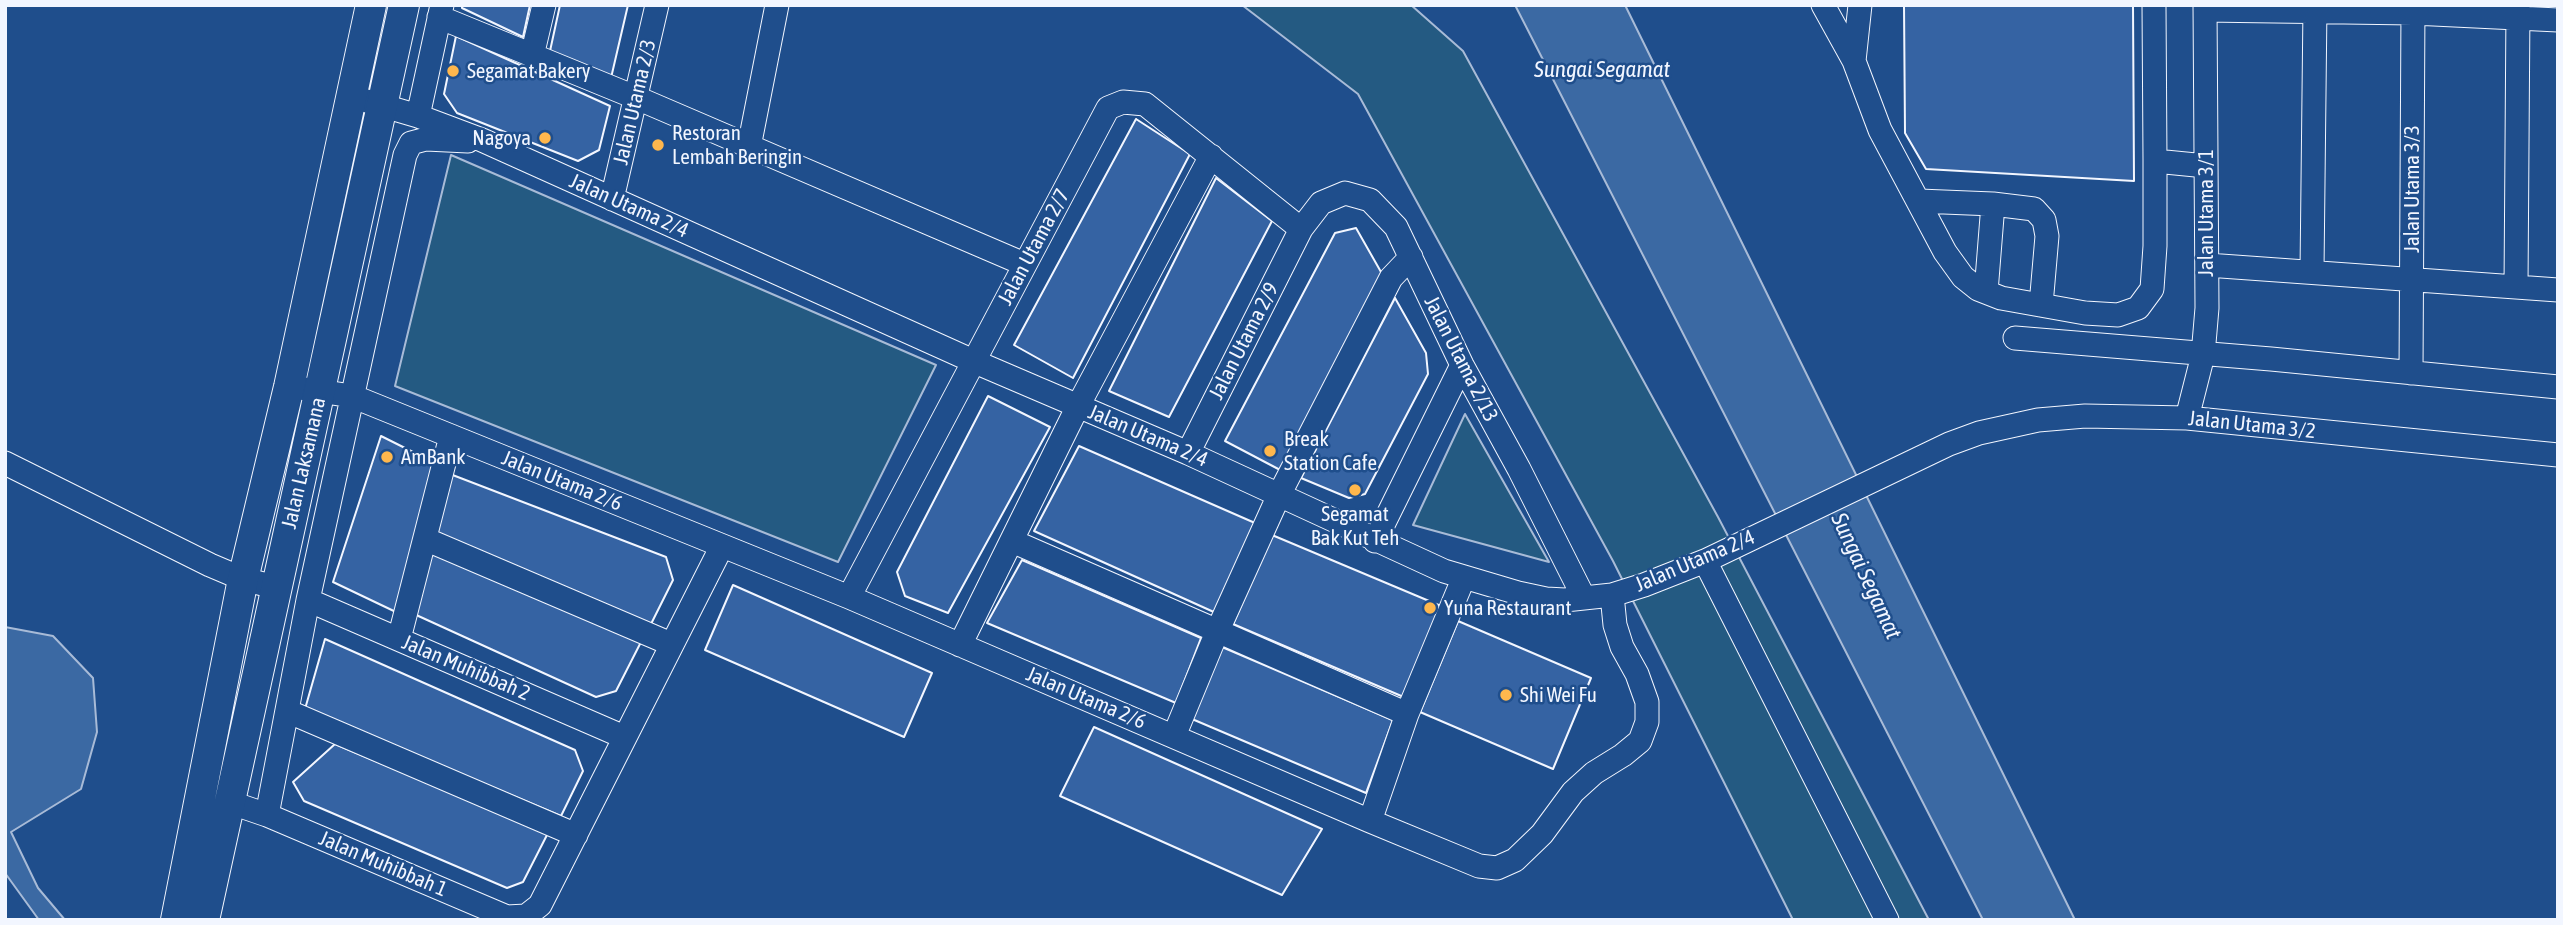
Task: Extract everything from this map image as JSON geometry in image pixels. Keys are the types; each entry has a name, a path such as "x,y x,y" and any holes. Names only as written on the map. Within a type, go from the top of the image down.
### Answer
{"main road":[{"name":"Jalan Laksamana","path":"176,920 243,579 289,387 371,5"},
{"name":"Jalan Laksamana","path":"204,920 404,5"}],"street":[{"path":"532,56 544,5"},
{"name":"Jalan Utama 2/3","path":"612,199 657,5"},
{"path":"749,147 777,5"},
{"path":"1823,5 1854,61 1880,130 1945,252 1964,277 1986,292 2001,298 2085,313 2118,315 2138,308 2152,289 2155,246 2154,5"},
{"path":"1854,61 1860,5"},
{"path":"2205,8 2518,11 2558,20"},
{"name":"Jalan Utama 3/1","path":"2187,418 2203,355 2207,265 2205,8"},
{"path":"2312,271 2315,8"},
{"name":"Jalan Utama 3/3","path":"2411,373 2413,9"},
{"path":"418,116 441,11 532,56 637,98 1024,264"},
{"path":"2516,287 2518,11"},
{"name":"Jalan Utama 2/4","path":"350,96 418,116 482,140 973,361 1188,453 1375,541 1464,578 1546,599 1612,596 1714,557 1949,444"},
{"name":"Jalan Utama 2/7","path":"849,597 1108,108 1123,102 1146,104 1301,229"},
{"path":"267,815 308,600 405,155 411,143 426,139 450,142 482,140"},
{"path":"960,645 1078,406 1211,156"},
{"path":"2155,161 2206,166"},
{"name":"Jalan Utama 2/13","path":"1301,229 1321,203 1345,193 1370,201 1396,226 1462,365 1519,469 1584,598"},
{"path":"1919,201 1993,204 2034,209 2044,220 2048,236 2041,305"},
{"path":"1986,292 1993,204"},
{"name":"Jalan Utama 2/9","path":"1188,453 1301,229"},
{"path":"1174,736 1217,632 1279,495 1391,278 1410,257"},
{"path":"2207,265 2558,290"},
{"path":"2015,338 2558,387"},
{"path":"1375,541 1462,365"},
{"name":"Jalan Utama 2/6","path":"289,387 352,396 849,597 1479,866 1497,868 1515,860 1542,834 1573,792 1640,741 1647,722 1647,702 1637,674 1622,648 1615,625 1612,596"},
{"name":"Jalan Utama 3/2","path":"1949,444 1979,433 2038,420 2085,416 2187,418 2558,455"},
{"path":"399,639 451,436"},
{"path":"5,463 211,565 243,579 275,587"},
{"path":"425,539 671,644"},
{"path":"1012,541 1407,715"},
{"name":"Jalan Muhibbah 1","path":"229,802 267,815 507,917 526,916 540,905 722,546"},
{"path":"1714,557 1886,920"},
{"path":"1370,821 1407,715 1464,578"},
{"name":"Jalan Muhibbah 2","path":"308,600 624,737"},
{"path":"287,711 576,835"}],"shaded area":[{"path":"1242,5 1411,5 1463,51 1718,517 1929,920 1793,920 1613,561 1358,94"},
{"path":"451,155 936,365 838,562 395,386"},
{"path":"1465,414 1549,562 1413,525"}],"water":[{"name":"Sungai Segamat","path":"1515,5 1625,5 2075,920 1983,920"},
{"path":"5,627 53,636 93,678 97,732 81,789 11,832 38,888 65,920 39,920 5,873"}],"building":[{"path":"462,5 530,5 523,37 462,8"},
{"path":"560,5 628,5 611,78 550,51"},
{"path":"1904,5 2133,5 2134,181 1926,169 1905,133"},
{"path":"456,36 610,106 599,150 578,161 457,113 444,94"},
{"path":"1136,119 1190,154 1073,378 1014,345"},
{"path":"1216,178 1272,221 1169,417 1109,391"},
{"path":"1356,228 1385,279 1284,472 1225,441 1335,233"},
{"path":"1395,298 1426,353 1428,374 1365,494 1349,498 1301,478"},
{"path":"988,396 1050,427 948,613 905,596 897,572"},
{"path":"381,436 433,462 398,613 333,582"},
{"path":"1079,446 1255,523 1216,613 1034,531"},
{"path":"450,474 666,557 673,580 649,628 432,536"},
{"path":"1272,535 1441,606 1406,698 1233,624"},
{"path":"429,550 641,642 616,691 596,697 414,614"},
{"path":"1022,560 1201,638 1176,703 987,623"},
{"path":"733,585 932,673 904,737 705,650"},
{"name":"Shi Wei Fu","path":"1458,621 1591,678 1553,769 1420,712"},
{"path":"325,639 575,750 583,771 561,816 305,709"},
{"path":"1222,647 1393,720 1366,793 1192,719"},
{"path":"1094,727 1322,829 1282,895 1060,796"},
{"path":"335,744 548,833 523,882 507,888 304,801 293,782"}],"place":[{"name":"Segamat Bakery","path":"453,71"},
{"name":"Nagoya","path":"545,138"},
{"name":"Restoran Lembah Beringin","path":"658,145"},
{"name":"Break Station Cafe","path":"1270,451"},
{"name":"AmBank","path":"387,457"},
{"name":"Segamat Bak Kut Teh","path":"1355,490"},
{"name":"Yuna Restaurant","path":"1430,608"},
{"name":"Shi Wei Fu","path":"1506,695"}]}
